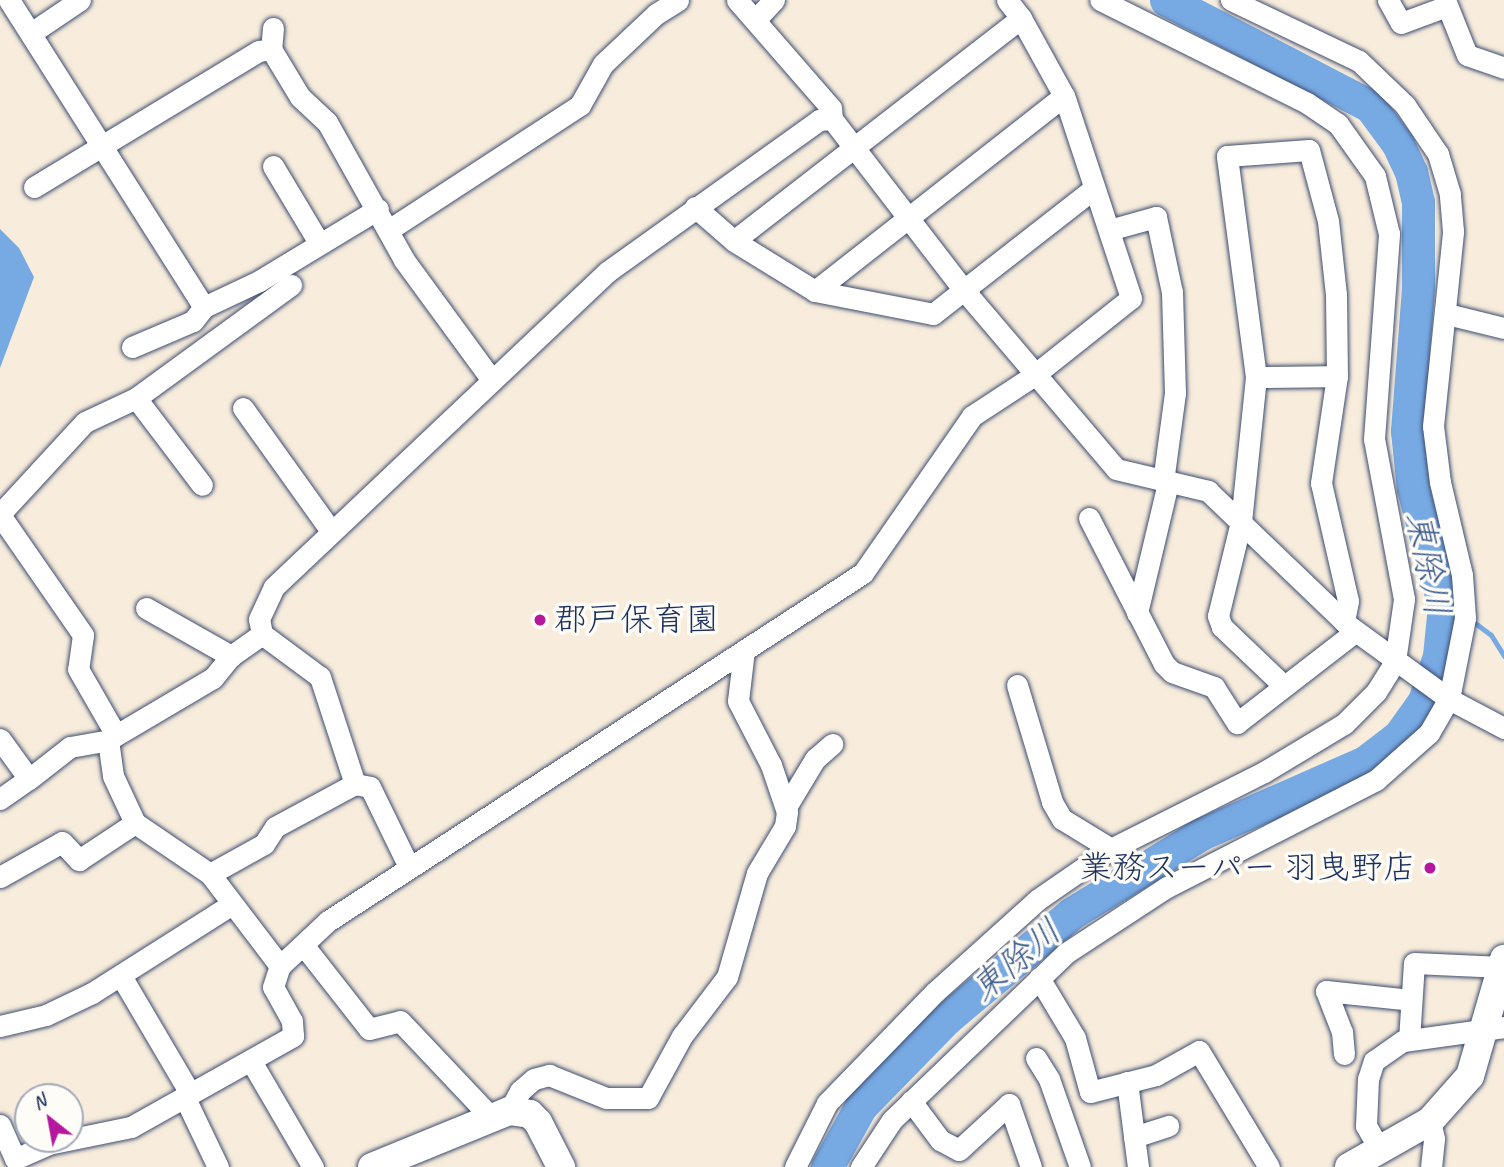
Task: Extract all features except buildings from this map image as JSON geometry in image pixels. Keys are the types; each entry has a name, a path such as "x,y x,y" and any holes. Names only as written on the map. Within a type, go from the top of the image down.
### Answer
{"main road":[{"path":"1349,1167 1430,1121 1469,1076 1495,1026 1503,963"},
{"path":"372,1167 434,1144 499,1113 530,1114 538,1122 561,1167"}],"street":[{"path":"9,0 103,143 204,307"},
{"path":"31,33 80,0"},
{"path":"390,229 580,105 603,64 656,14 678,0"},
{"path":"737,0 757,18 831,108 832,119 1034,376 1116,469 1208,491 1350,626 1448,699 1504,728"},
{"path":"757,18 774,0"},
{"path":"0,1125 17,1163 48,1144 131,1127 293,1036 292,1021 273,986 280,966 304,946 328,920 863,573 972,416 1034,376 1131,298 1063,96 1021,18 1007,0"},
{"path":"795,1167 827,1103 934,992 1037,900 1111,849 1264,772 1344,724 1376,692 1395,661 1404,598 1374,439 1389,233 1375,176 1338,124 1307,103 1100,0"},
{"path":"861,1167 892,1120 1066,953 1146,899 1376,780 1429,733 1448,699 1465,618 1462,575 1433,426 1447,314 1453,231 1450,194 1438,154 1405,105 1359,61 1231,0"},
{"path":"1388,0 1401,23 1446,3 1467,55 1504,68"},
{"path":"734,241 1021,18"},
{"path":"34,187 259,51 272,38 300,97 327,122 390,229 404,260 491,379"},
{"path":"815,291 910,221 1063,96"},
{"path":"355,784 320,677 262,634 260,619 274,587 607,272 819,120 832,119"},
{"path":"1284,686 1222,627 1218,616 1241,522 1256,377 1227,156 1309,150 1328,221 1336,295 1337,376 1321,483 1348,601 1350,626"},
{"path":"273,166 319,243"},
{"path":"695,207 734,241 815,291 933,314 1094,188"},
{"path":"132,347 192,321 204,307 260,281 378,209"},
{"path":"1109,230 1156,218 1172,292 1175,393 1166,482 1137,613"},
{"path":"280,966 210,874 135,823 114,776 112,738 78,669 83,635 0,514 85,422 136,398 291,285"},
{"path":"1447,314 1504,328"},
{"path":"1256,377 1337,376"},
{"path":"136,398 202,485"},
{"path":"243,408 331,531"},
{"path":"1089,518 1164,664 1172,672 1214,687 1237,723 1284,686 1350,626"},
{"path":"146,608 231,656"},
{"path":"0,799 70,747 112,738 213,678 231,656 262,634"},
{"path":"304,946 369,1029 400,1020 499,1113 534,1079 549,1075 606,1098 648,1098 682,1036 727,977 757,873 785,826 786,807 772,765 738,701 744,650"},
{"path":"1017,685 1052,802 1062,819 1111,849"},
{"path":"0,740 29,779"},
{"path":"786,807 815,759 832,744"},
{"path":"210,874 264,844 275,827 355,784 370,787 409,867"},
{"path":"0,877 62,842 79,860 135,823"},
{"path":"0,1026 46,1015 121,976 232,904"},
{"path":"1409,1040 1414,964 1503,963"},
{"path":"121,976 187,1095 218,1167"},
{"path":"1039,978 1075,1038 1090,1092 1156,1075 1199,1051 1269,1167"},
{"path":"1344,1054 1342,1032 1326,991 1411,1000"},
{"path":"1380,1150 1366,1126 1368,1079 1374,1061 1384,1051 1409,1040 1495,1026"},
{"path":"1036,1058 1049,1079 1080,1167"},
{"path":"251,1061 313,1167"},
{"path":"1128,1082 1138,1167"},
{"path":"911,1101 940,1140 959,1150 1009,1104 1031,1167"},
{"path":"1430,1121 1434,1139 1431,1167"},
{"path":"1134,1137 1168,1126"}],"water":[{"path":"0,229 19,248 34,277 0,368"}],"waterway":[{"name":"東除川","path":"827,1167 861,1106 947,1018 1072,913 1201,834 1365,762 1399,736 1424,701 1439,656 1444,606 1413,489 1407,431 1418,287 1418,202 1411,172 1398,144 1370,106 1166,0"},
{"path":"1444,606 1459,614"},
{"path":"1471,620 1491,635 1504,656"}],"place":[{"name":"郡戸保育園","path":"540,620"},
{"name":"業務スーパー 羽曳野店","path":"1430,868"}]}
